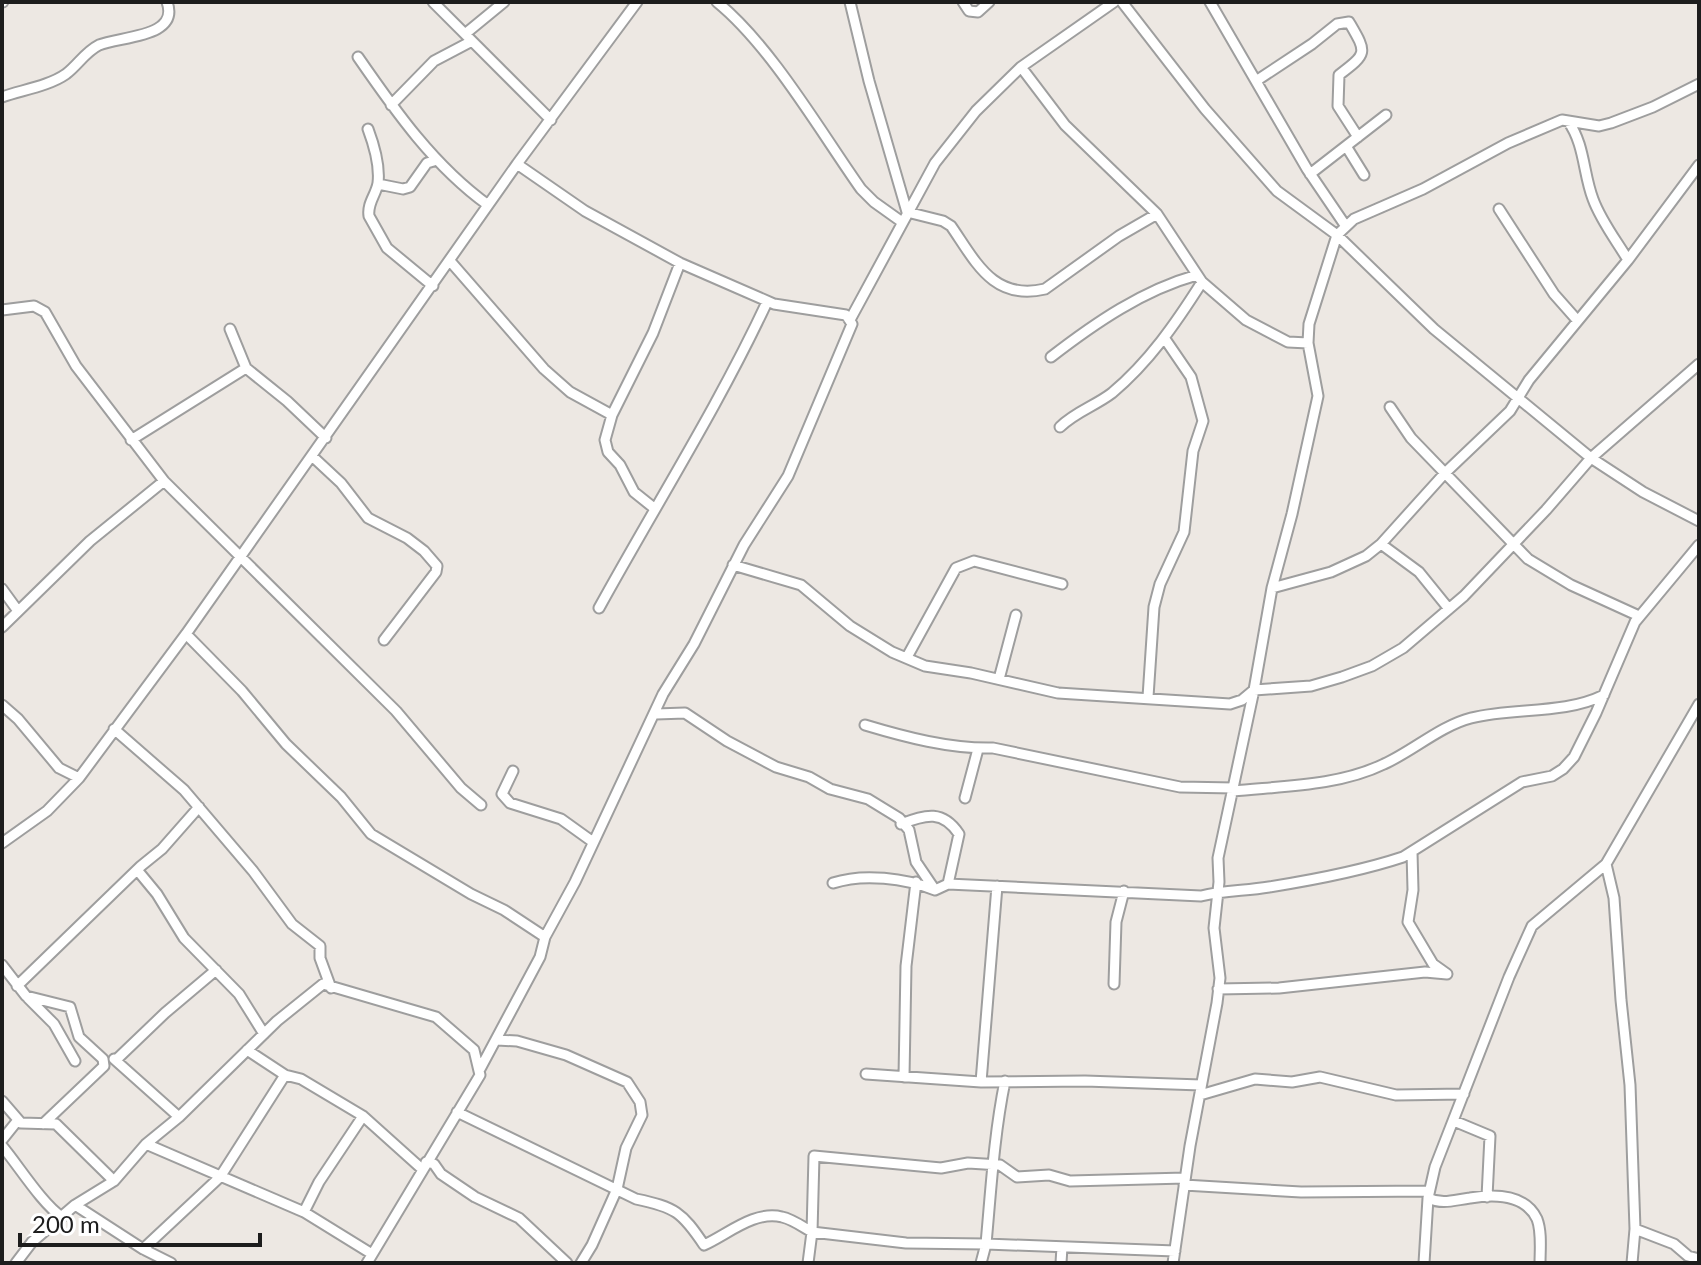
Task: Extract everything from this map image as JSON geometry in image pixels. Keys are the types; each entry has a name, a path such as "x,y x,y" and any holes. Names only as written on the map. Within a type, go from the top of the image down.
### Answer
{"street":[{"path":"2,97 65,75 99,45 158,29 168,18 167,2"},
{"path":"433,2 551,120"},
{"path":"391,105 434,61 469,37 504,2"},
{"path":"2,843 47,811 79,778 326,438 517,164 637,2"},
{"path":"717,2 732,14 772,63 861,189 902,222"},
{"path":"850,2 907,212"},
{"path":"963,2 969,11 978,12 989,2"},
{"path":"479,1071 540,957 545,937 575,882 663,694 694,644 733,565 788,476 852,324 851,318 935,163 976,111 1021,67 1114,2"},
{"path":"1122,2 1205,109 1277,191 1337,235 1434,329 1591,458 1643,492 1699,521"},
{"path":"1210,2 1310,174 1345,225"},
{"path":"1256,81 1337,24 1349,22 1364,47 1361,58 1339,75 1338,106 1358,137"},
{"path":"358,57 391,105 437,160 458,183 488,205"},
{"path":"1021,67 1065,125 1157,214 1200,278 1246,320 1288,342 1308,343"},
{"path":"1173,1263 1220,978 1214,928 1218,858 1272,588 1318,396 1308,343 1309,324 1337,235 1345,225 1423,189 1508,143 1562,120 1599,126 1611,123 1699,84"},
{"path":"1310,174 1386,115"},
{"path":"1568,121 1585,158 1592,197 1628,260"},
{"path":"368,129 374,146 378,184 368,210 387,248 433,286"},
{"path":"1346,146 1364,175"},
{"path":"378,184 403,189 410,187 427,163 437,160"},
{"path":"517,164 585,211 680,263 767,302 851,318"},
{"path":"1272,588 1331,572 1366,556 1381,544 1445,473 1510,411 1529,380 1628,260 1699,165"},
{"path":"1499,209 1554,294 1577,320"},
{"path":"907,212 951,226 980,268 1004,289 1032,292 1045,289 1119,236 1157,214"},
{"path":"450,261 544,369 570,392 612,415"},
{"path":"654,508 634,492 620,465 608,452 605,440 612,415 653,333 680,263"},
{"path":"1060,427 1069,418 1109,395 1165,339 1200,278"},
{"path":"1051,357 1097,323 1167,284 1200,278"},
{"path":"599,608 735,370 767,302"},
{"path":"2,310 34,306 45,312 76,366 164,481 396,711 461,788 481,805"},
{"path":"230,329 246,368 326,438"},
{"path":"1148,697 1154,607 1160,584 1184,532 1193,451 1203,421 1191,377 1165,339"},
{"path":"733,565 801,585 850,626 935,669 999,679 1058,693 1230,704 1242,700 1254,690 1311,686 1372,666 1403,648 1449,609 1591,458 1699,364"},
{"path":"131,440 246,368"},
{"path":"1390,407 1411,438 1528,559 1571,585 1639,616"},
{"path":"312,456 341,483 368,518 407,538 437,566 436,572 384,640"},
{"path":"2,627 101,532 164,481"},
{"path":"1381,544 1419,572 1449,609"},
{"path":"833,883 849,878 916,882 935,890 948,884 1201,896 1218,891 1267,888 1384,863 1412,852 1522,782 1552,776 1563,769 1574,757 1639,616 1699,545"},
{"path":"907,657 956,568 974,561 1062,584"},
{"path":"2,589 18,611"},
{"path":"999,679 1016,615"},
{"path":"186,634 242,691 286,744 349,806 371,834 545,937"},
{"path":"865,725 899,735 978,749 993,748 1180,787 1234,789 1320,782 1360,774 1384,765 1472,718 1576,706 1604,695"},
{"path":"1424,1263 1429,1194 1435,1167 1532,926 1606,864 1696,715 1699,704"},
{"path":"2,705 18,719 59,768 79,778"},
{"path":"656,714 685,713 727,741 776,767 809,777 830,789 868,799 899,818 909,830 916,862 935,890"},
{"path":"114,729 199,807 253,871 292,924 320,946 320,958 331,988"},
{"path":"965,798 978,749"},
{"path":"513,771 502,794 504,799 561,819 593,842"},
{"path":"17,986 162,849 199,807"},
{"path":"901,824 921,816 950,821 959,834 948,884"},
{"path":"1218,989 1279,988 1425,972 1447,974 1433,964 1408,922 1413,890 1412,852"},
{"path":"1606,864 1614,898 1630,1085 1635,1229 1632,1263"},
{"path":"138,871 157,894 184,938 239,994 264,1034"},
{"path":"904,1077 906,966 916,882"},
{"path":"981,1082 997,886"},
{"path":"1114,984 1116,922 1124,891"},
{"path":"2,965 17,986 54,1024 75,1061"},
{"path":"117,1059 216,970"},
{"path":"19,1262 32,1242 75,1205 114,1181 146,1144 179,1117 264,1034 323,984 436,1017 474,1050 480,1075 369,1259 304,1212 146,1144"},
{"path":"26,996 70,1007 79,1037 103,1059 104,1066 43,1124"},
{"path":"497,1040 517,1041 566,1055 627,1082 637,1093 642,1115 626,1148 617,1189 581,1263"},
{"path":"247,1050 285,1075 301,1079 363,1116 424,1166"},
{"path":"103,1059 117,1059 179,1117"},
{"path":"866,1074 981,1082 1085,1081 1200,1090 1255,1079 1285,1082 1320,1077 1396,1095 1464,1094"},
{"path":"143,1249 220,1177 285,1075"},
{"path":"981,1263 986,1244 995,1131 1005,1081"},
{"path":"2,1101 18,1120 28,1125 56,1124 114,1181"},
{"path":"457,1112 636,1199 667,1205 690,1225 704,1245 733,1231 747,1219 782,1216 812,1232 906,1243 1175,1251"},
{"path":"304,1212 319,1182 363,1116"},
{"path":"18,1120 2,1143 49,1208 62,1217"},
{"path":"1454,1121 1490,1136 1487,1197"},
{"path":"808,1263 814,1156 941,1168 968,1163 994,1165 1005,1167 1022,1178 1049,1175 1070,1181 1185,1182 1301,1192 1429,1194 1444,1203 1487,1197 1517,1199 1536,1217 1540,1263"},
{"path":"424,1166 434,1164 441,1174 475,1197 519,1218 567,1263"},
{"path":"75,1205 143,1249 171,1263"},
{"path":"1635,1229 1674,1244 1688,1256 1699,1259"},
{"path":"1061,1263 1062,1247"}]}
